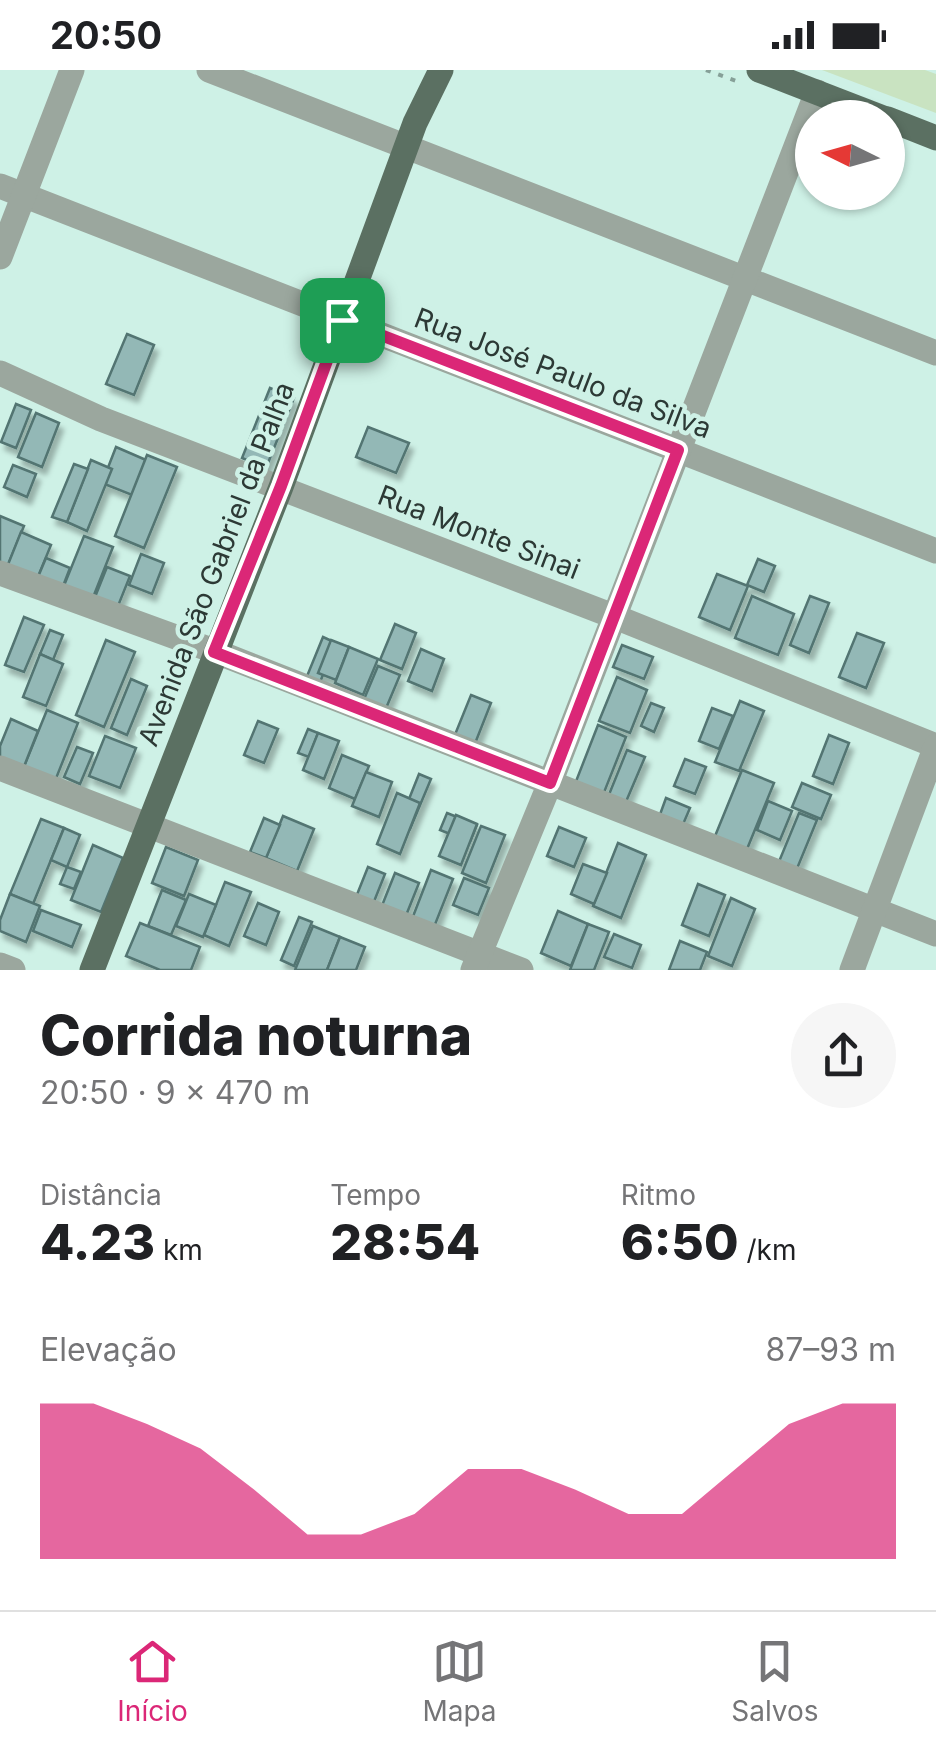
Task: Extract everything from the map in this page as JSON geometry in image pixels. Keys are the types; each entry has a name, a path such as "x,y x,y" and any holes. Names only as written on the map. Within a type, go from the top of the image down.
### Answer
{"main road":[{"name":"Avenida São Gabriel da Palha","path":"411,135 429,70"},
{"name":"Avenida São Gabriel da Palha","path":"92,970 281,486 411,135 441,70"},
{"path":"759,70 838,100"},
{"path":"905,126 936,138"}],"street":[{"path":"0,257 12,190 72,70"},
{"path":"209,70 411,135 744,278 936,353"},
{"path":"477,962 817,92"},
{"name":"Rua José Paulo da Silva","path":"12,190 936,551"},
{"name":"Rua Monte Sinai","path":"0,373 101,419 613,616 936,746"},
{"path":"0,573 214,652 936,934"},
{"path":"852,970 936,746"},
{"path":"0,768 477,962 522,970"},
{"path":"0,965 13,970"}],"green space":[{"path":"822,70 925,70 936,74 936,113"}],"building":[{"path":"127,334 154,345 134,395 106,384"},
{"path":"270,388 294,398 266,468 242,458"},
{"path":"16,404 31,410 16,448 1,442"},
{"path":"36,413 59,423 42,467 18,457"},
{"path":"368,427 409,443 396,473 356,457"},
{"path":"116,447 146,460 132,495 102,483"},
{"path":"147,455 177,467 144,548 115,536"},
{"path":"91,460 112,469 87,531 67,522"},
{"path":"74,464 88,469 67,522 52,517"},
{"path":"13,465 36,474 27,497 4,487"},
{"path":"0,516 24,526 5,572 0,570"},
{"path":"21,532 51,545 35,584 5,572"},
{"path":"84,536 113,547 92,600 63,588"},
{"path":"141,554 164,563 152,594 129,585"},
{"path":"46,558 70,568 60,594 35,584"},
{"path":"758,559 775,566 764,592 747,585"},
{"path":"107,567 130,576 116,611 93,602"},
{"path":"717,574 748,586 730,630 699,617"},
{"path":"752,596 794,614 778,655 735,638"},
{"path":"810,596 829,603 809,653 790,645"},
{"path":"24,617 44,625 24,672 5,665"},
{"path":"395,624 416,633 402,669 380,660"},
{"path":"50,630 63,635 53,660 40,654"},
{"path":"857,633 884,643 866,688 839,677"},
{"path":"323,637 336,643 318,687 305,681"},
{"path":"106,640 135,652 104,727 76,715"},
{"path":"331,640 349,647 336,680 318,673"},
{"path":"622,645 653,657 644,679 613,667"},
{"path":"349,647 378,659 363,695 335,683"},
{"path":"421,649 444,659 432,691 408,681"},
{"path":"40,654 63,664 46,706 23,697"},
{"path":"378,666 400,675 384,713 362,704"},
{"path":"617,677 647,690 630,733 599,721"},
{"path":"131,679 147,686 127,735 111,728"},
{"path":"471,695 491,703 474,746 454,737"},
{"path":"740,701 764,711 739,771 715,762"},
{"path":"651,703 664,708 654,732 641,726"},
{"path":"712,708 733,716 719,749 699,741"},
{"path":"47,710 78,723 55,781 23,769"},
{"path":"11,719 38,731 23,769 0,759 0,746"},
{"path":"258,721 278,729 264,763 244,755"},
{"path":"598,725 626,737 601,800 573,789"},
{"path":"308,729 318,733 309,757 298,753"},
{"path":"318,733 339,741 324,779 303,770"},
{"path":"829,735 849,743 833,784 813,776"},
{"path":"105,736 136,748 120,788 89,776"},
{"path":"77,747 93,753 80,784 64,777"},
{"path":"627,750 645,757 625,804 608,797"},
{"path":"342,755 369,766 355,799 329,788"},
{"path":"685,759 706,767 695,794 674,786"},
{"path":"742,770 774,783 745,854 713,841"},
{"path":"366,772 392,782 379,817 352,806"},
{"path":"419,774 431,779 410,829 399,824"},
{"path":"802,783 831,795 821,819 792,807"},
{"path":"397,793 420,803 400,854 377,844"},
{"path":"666,798 690,808 681,829 658,820"},
{"path":"768,801 792,811 780,840 757,830"},
{"path":"447,813 477,825 470,842 440,830"},
{"path":"799,813 817,820 796,871 778,864"},
{"path":"456,815 477,824 461,865 439,856"},
{"path":"283,816 314,829 297,871 266,858"},
{"path":"264,818 280,825 266,858 250,852"},
{"path":"41,819 64,828 33,904 10,894"},
{"path":"481,826 505,835 486,883 462,873"},
{"path":"559,827 586,838 574,867 547,856"},
{"path":"64,828 80,835 67,867 51,860"},
{"path":"618,843 646,855 621,918 593,906"},
{"path":"93,845 123,858 101,912 71,900"},
{"path":"166,847 198,860 184,896 152,883"},
{"path":"583,864 607,873 594,904 571,894"},
{"path":"67,867 81,872 74,889 60,884"},
{"path":"368,867 385,874 373,904 356,897"},
{"path":"431,870 453,879 434,927 412,919"},
{"path":"395,873 419,883 405,918 381,908"},
{"path":"464,878 489,888 478,915 453,905"},
{"path":"225,882 251,892 229,946 204,935"},
{"path":"698,884 725,895 709,936 682,925"},
{"path":"162,890 186,900 171,935 148,926"},
{"path":"10,894 40,906 26,942 0,931"},
{"path":"189,894 216,905 203,937 176,926"},
{"path":"731,898 755,909 732,966 708,956"},
{"path":"258,903 279,912 266,945 244,936"},
{"path":"41,910 81,925 72,947 33,931"},
{"path":"558,911 588,924 571,966 541,953"},
{"path":"299,917 312,922 294,966 281,960"},
{"path":"140,923 200,947 191,970 160,970 126,956"},
{"path":"588,924 609,932 594,970 570,970"},
{"path":"313,926 340,937 327,970 295,970"},
{"path":"614,934 641,945 632,968 604,957"},
{"path":"340,937 365,947 356,970 327,970"},
{"path":"680,941 707,952 700,970 669,970"}],"route":[{"path":"342,320 678,450 550,783 214,652 342,320"}]}
